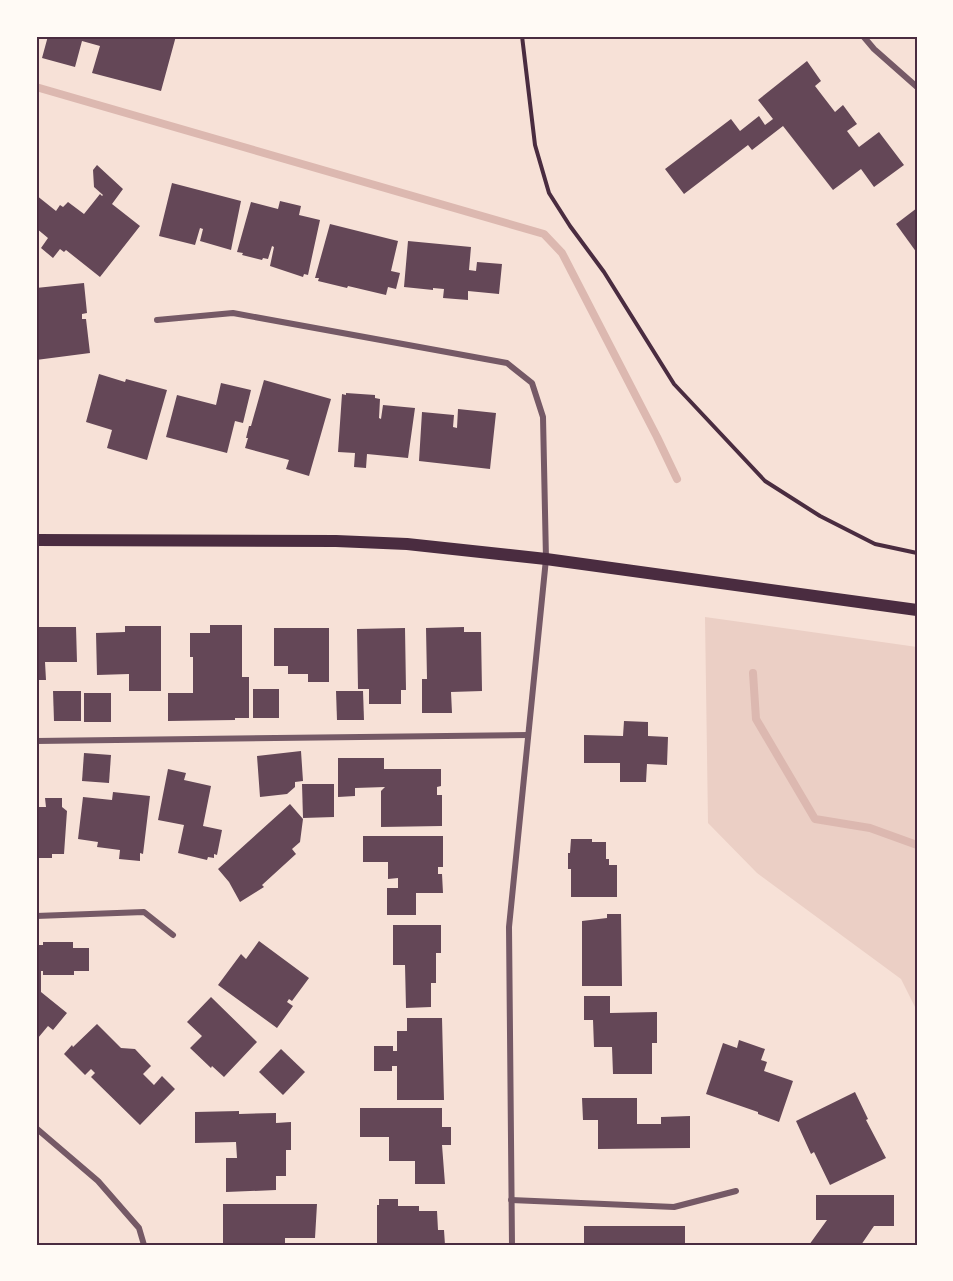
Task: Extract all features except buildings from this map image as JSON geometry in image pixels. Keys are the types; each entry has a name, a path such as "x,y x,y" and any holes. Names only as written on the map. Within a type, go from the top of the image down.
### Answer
{"main road":[{"path":"36,540 336,541 407,544 546,558 917,610"}],"street":[{"path":"863,36 874,49 917,87"},
{"path":"157,320 233,313 507,363 532,383 543,417 546,558 509,927 512,1245"},
{"path":"36,741 528,735"},
{"path":"36,916 144,912 173,935"},
{"path":"36,1128 98,1181 139,1228 144,1245"},
{"path":"511,1200 674,1207 736,1191"}],"path":[{"path":"522,36 535,145 549,193 604,272 674,384 765,481 820,516 875,544 917,554"}],"shaded area":[{"path":"705,617 917,647 917,1011 901,979 757,873 708,823"}],"waterway":[{"path":"36,87 544,234 562,253 677,479"},
{"path":"753,673 756,719 815,819 870,828 917,845"}]}
